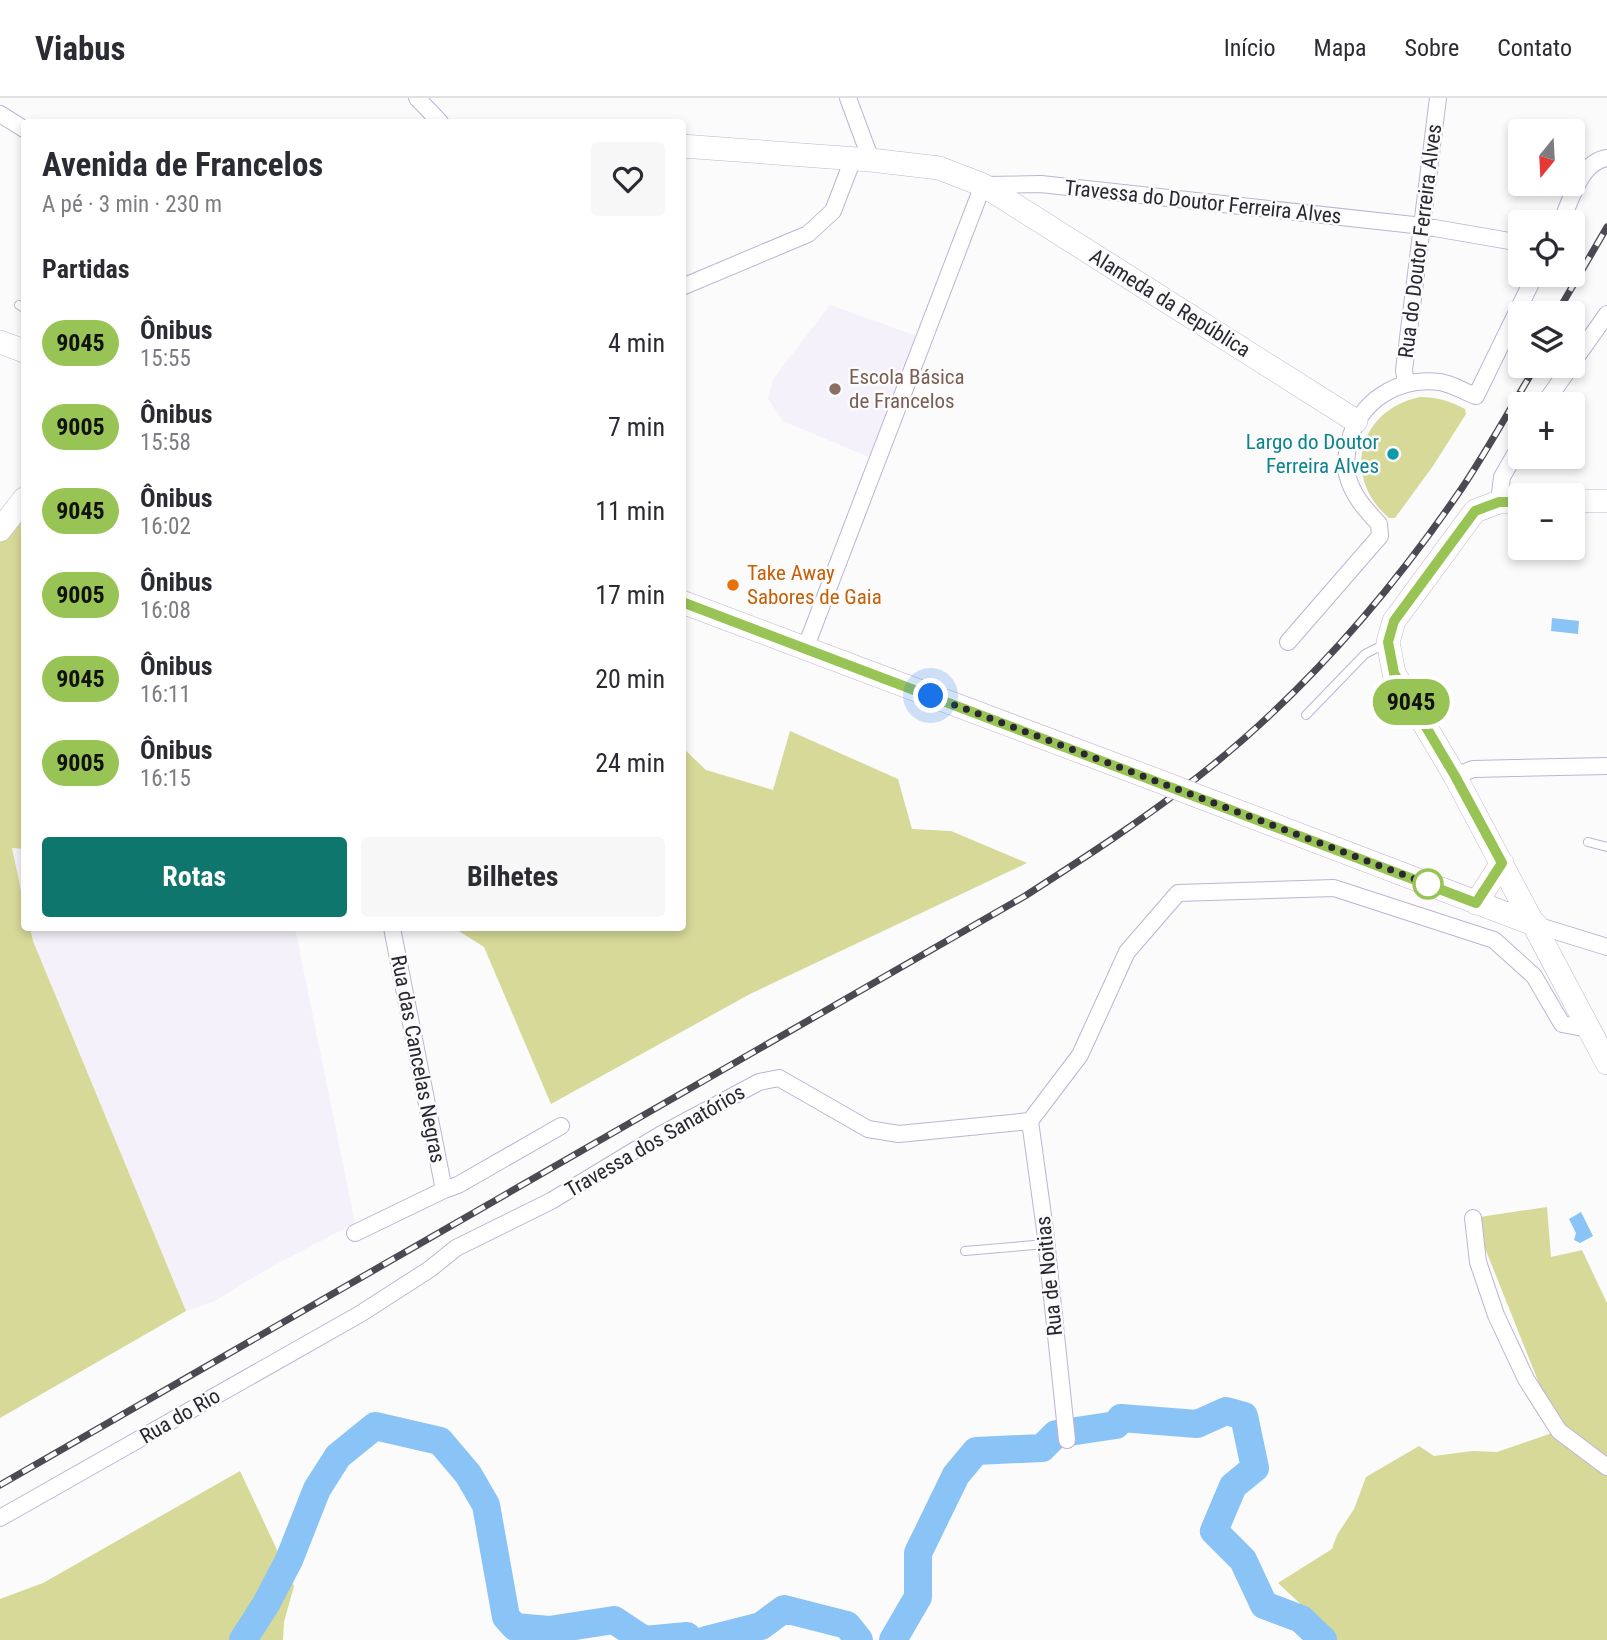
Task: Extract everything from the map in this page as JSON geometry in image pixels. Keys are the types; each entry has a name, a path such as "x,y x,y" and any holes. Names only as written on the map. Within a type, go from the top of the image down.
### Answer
{"main road":[{"name":"Alameda da República","path":"686,146 862,159 939,168 983,185 1356,421"},
{"path":"0,342 21,350"},
{"path":"1585,502 1607,501"},
{"path":"0,530 21,503"},
{"path":"1508,503 1475,511 1394,621 1388,642 1394,673 1455,776 1607,1063"},
{"path":"686,604 1536,925"},
{"path":"1476,903 1502,863"}],"street":[{"path":"417,98 437,119"},
{"path":"686,285 808,234 833,211 862,159 848,98"},
{"name":"Rua do Doutor Ferreira Alves","path":"1406,383 1404,370 1438,98"},
{"path":"0,114 21,127"},
{"path":"1566,210 1584,173 1594,162 1607,158"},
{"name":"Travessa do Doutor Ferreira Alves","path":"983,185 1041,184 1423,226"},
{"path":"805,649 983,185"},
{"path":"1423,226 1508,241"},
{"path":"1288,642 1380,536 1379,524 1359,503 1347,473 1348,450 1356,421 1380,395 1406,383 1442,382 1476,396 1529,287"},
{"path":"1585,345 1607,314"},
{"path":"1508,467 1502,477 1508,496"},
{"path":"1455,776 1473,769 1607,766"},
{"path":"1030,1121 1080,1055 1127,952 1178,893 1334,888 1494,940 1534,976 1562,1024 1588,1029"},
{"path":"1536,925 1607,947"},
{"name":"Rua das Cancelas Negras","path":"394,931 444,1190"},
{"name":"Travessa dos Sanatórios","path":"360,1314 430,1269 456,1248 551,1201 660,1135 759,1083 779,1078 868,1129 899,1134 1030,1121"},
{"name":"Rua de Noitias","path":"1030,1121 1066,1436"},
{"name":"Rua das Cancelas Negras","path":"355,1233 458,1185 561,1126"},
{"path":"1474,1217 1478,1262 1496,1315 1526,1379 1559,1431 1607,1467"},
{"name":"Rua do Rio","path":"0,1518 360,1314"}],"lane":[{"path":"1306,715 1365,654 1388,642"},
{"path":"1588,842 1607,846"},
{"path":"965,1251 1046,1244"}],"shaded area":[{"name":"Escola Básica de Francelos","path":"830,305 920,337 871,458 783,421 768,399 773,379"},
{"path":"12,848 21,849 21,890"},
{"path":"31,931 296,931 355,1223 271,1267 213,1302 186,1311"}],"green space":[{"path":"1420,397 1449,402 1465,409 1466,414 1395,518 1389,518 1374,502 1365,484 1361,465 1363,447 1370,430 1382,416 1399,404"},
{"path":"21,520 21,849 12,848 21,890 21,931 31,931 186,1311 0,1418 0,542"},
{"path":"790,731 898,779 912,829 951,831 1027,863 750,994 551,1104 484,947 459,931 686,931 686,751 706,770 773,790"},
{"path":"1547,1207 1551,1257 1582,1250 1607,1303 1607,1640 1325,1640 1323,1625 1278,1583 1332,1549 1337,1535 1354,1509 1366,1477 1419,1446 1434,1456 1472,1451 1497,1452 1558,1431 1473,1218"},
{"path":"240,1471 294,1586 284,1622 283,1640 0,1640 0,1599 43,1583"}],"water":[{"path":"1552,618 1579,621 1578,634 1551,631"},
{"path":"1581,1212 1593,1236 1580,1243 1574,1240 1576,1233 1569,1219"}],"waterway":[{"path":"893,1640 918,1597 918,1553 956,1475 976,1451 1042,1448 1056,1434 1116,1425 1121,1418 1197,1424 1226,1411 1244,1416 1255,1468 1233,1486 1214,1531 1243,1560 1264,1605 1301,1619 1323,1640"},
{"path":"243,1640 289,1560 317,1489 338,1456 375,1426 440,1441 468,1474 486,1505 506,1617 515,1627 549,1630 614,1620 644,1640 687,1636 684,1640"},
{"path":"706,1640 761,1626 784,1609 847,1625 859,1640"}],"railway":[{"path":"1564,301 1607,227"},
{"path":"0,1485 1025,896 1156,808 1237,745 1273,712 1308,678 1374,605 1462,488 1529,378"}],"bus line":[{"name":"9045","path":"686,604 1476,903 1502,863 1455,776 1394,673 1388,642 1394,621 1475,511 1499,502 1508,502"}],"place":[{"name":"Escola Básica de Francelos","path":"835,389"},
{"name":"Largo do Doutor Ferreira Alves","path":"1393,454"},
{"name":"Take Away Sabores de Gaia","path":"733,585"}],"route":[{"path":"931,696 1428,884"}]}
